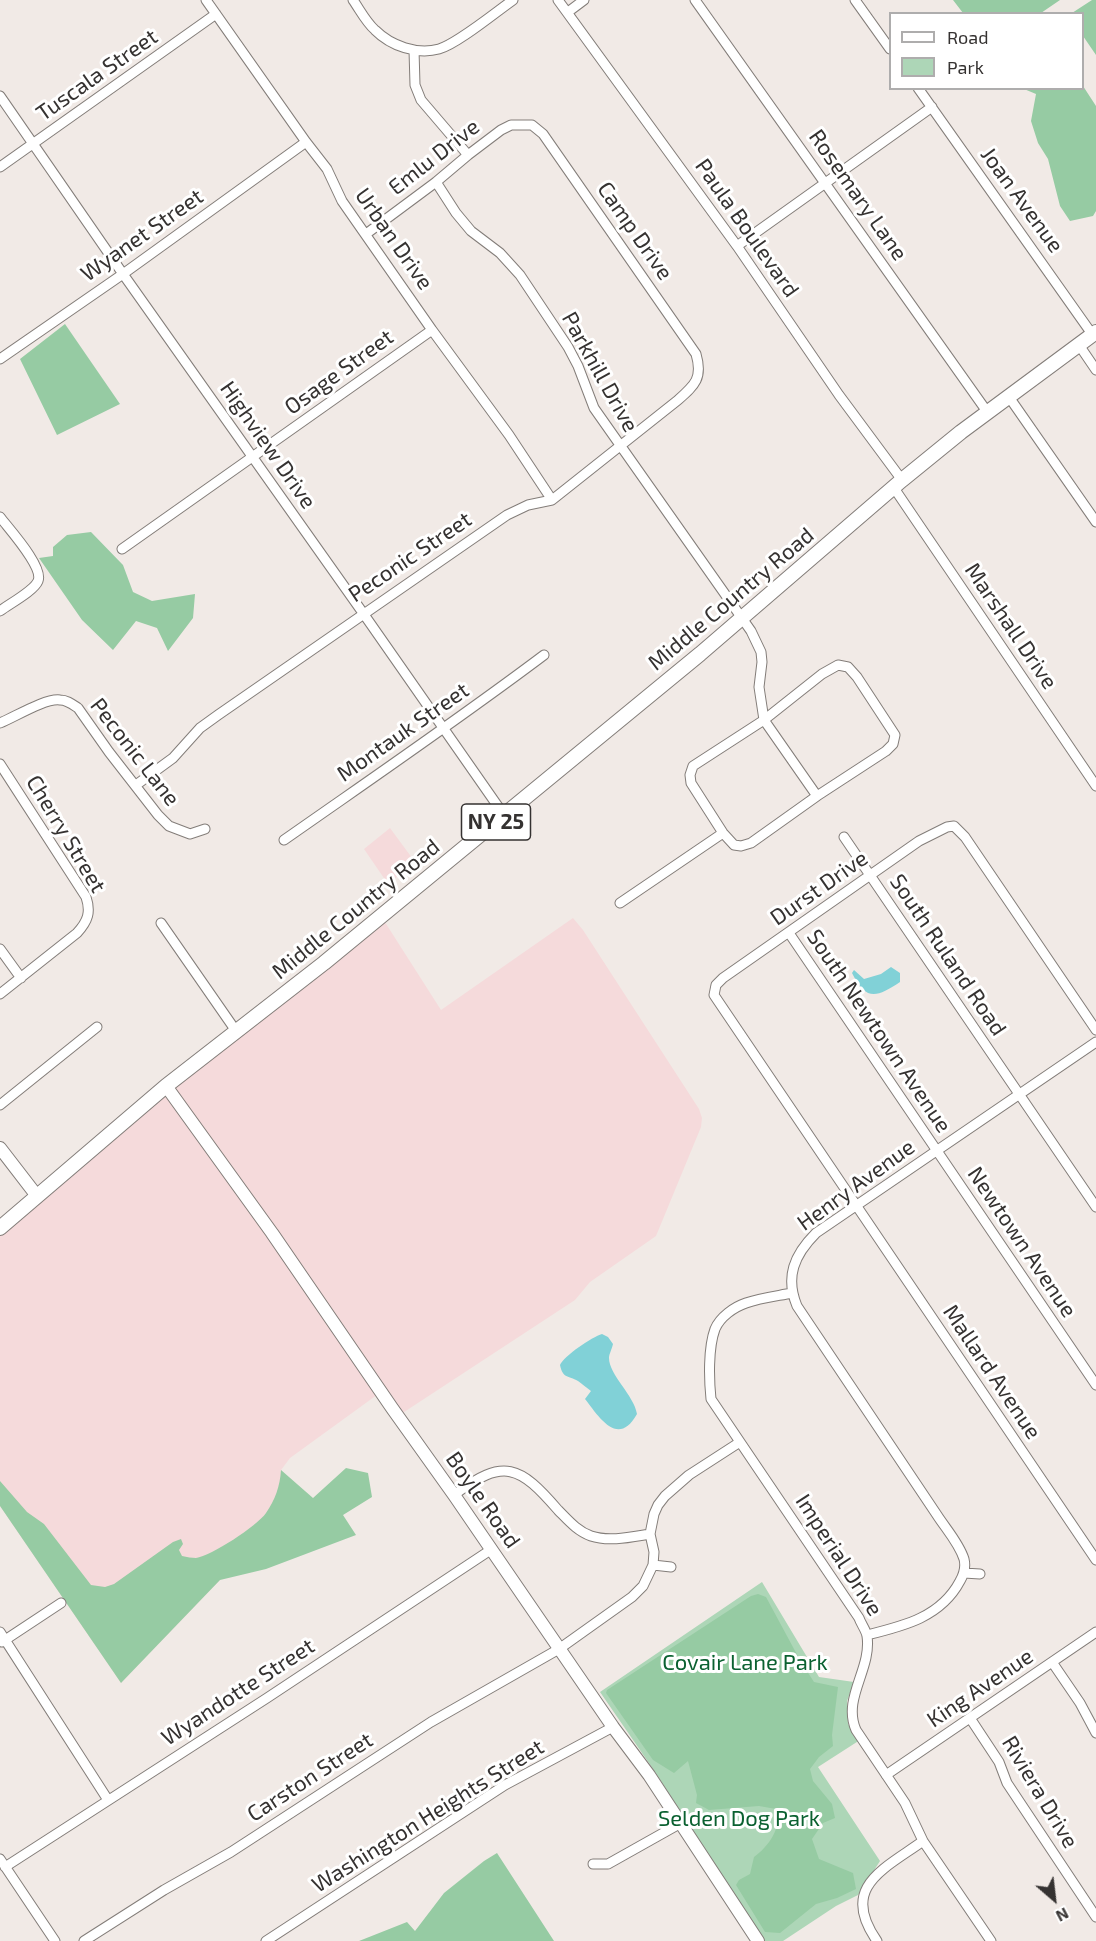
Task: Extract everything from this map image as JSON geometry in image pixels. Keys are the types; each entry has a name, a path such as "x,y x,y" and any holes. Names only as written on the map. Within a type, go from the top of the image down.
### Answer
{"main road":[{"name":"NY 25","path":"898,484 1094,333"},
{"name":"Middle Country Road","path":"0,1228 166,1086 324,963 700,654 898,484"}],"street":[{"name":"Urban Drive","path":"206,0 306,142 322,161 342,201 509,435 552,500"},
{"path":"353,0 375,30 398,46 414,51 442,49 513,0"},
{"name":"Paula Boulevard","path":"558,0 737,246 898,484"},
{"path":"568,12 584,0"},
{"name":"Rosemary Lane","path":"695,0 988,413"},
{"path":"855,0 889,46"},
{"name":"Tuscala Street","path":"0,167 216,14"},
{"path":"414,51 415,85 421,100 468,154"},
{"name":"Joan Avenue","path":"919,90 1094,333"},
{"name":"Highview Drive","path":"0,96 504,815"},
{"path":"737,246 932,107"},
{"name":"Emlu Drive","path":"366,234 501,130 511,125 532,124"},
{"name":"Camp Drive","path":"532,124 543,134 575,179 696,354 700,365"},
{"name":"Wyanet Street","path":"0,359 123,274 306,142"},
{"name":"Parkhill Drive","path":"436,182 471,231 500,253 520,275 568,347 594,408 757,641 762,662 759,687 764,720"},
{"name":"Osage Street","path":"122,549 432,330"},
{"path":"1079,345 1096,370"},
{"name":"Peconic Street","path":"136,785 173,758 200,728 363,613 507,515 528,505 552,500 692,387 699,377 700,365"},
{"path":"1010,397 1096,522"},
{"name":"Marshall Drive","path":"898,484 1096,786"},
{"path":"0,517 29,554 38,570 39,577 34,587 0,610"},
{"name":"Montauk Street","path":"284,840 442,727 471,710 544,655"},
{"path":"838,665 848,667 857,677 895,735 893,744 886,751 816,796 751,843 741,846 734,845 723,833 691,783 690,775 693,766 764,720 822,674 838,665"},
{"name":"Peconic Lane","path":"0,723 47,702 59,699 68,702 78,708 147,802 169,826 190,834 205,829"},
{"path":"764,720 816,796"},
{"name":"Cherry Street","path":"0,764 86,897 89,910 85,924 77,933 0,994"},
{"name":"Durst Drive","path":"716,985 919,841 948,826 954,826 965,837 1096,1030"},
{"path":"620,903 723,833"},
{"name":"South Ruland Road","path":"844,837 1096,1207"},
{"path":"161,923 236,1031"},
{"name":"South Newtown Avenue","path":"789,933 937,1151"},
{"path":"0,949 21,978"},
{"name":"Mallard Avenue","path":"716,985 714,995 719,1005 1096,1560"},
{"path":"0,1105 97,1026"},
{"name":"Henry Avenue","path":"792,1293 792,1271 796,1259 804,1245 816,1233 1096,1042"},
{"name":"Boyle Road","path":"166,1086 492,1549 613,1727 650,1775 753,1939"},
{"path":"0,1148 38,1196"},
{"name":"Newtown Avenue","path":"937,1151 1096,1385"},
{"path":"792,1293 797,1306 958,1546 964,1560 964,1573 951,1596 941,1606 904,1626 867,1635"},
{"name":"Imperial Drive","path":"792,1293 746,1303 722,1318 715,1329 712,1343 709,1382 711,1399 854,1611 867,1635 864,1664 852,1701 851,1712 856,1730 905,1803 923,1840 991,1941"},
{"path":"671,1568 653,1565 654,1552 650,1534 658,1504 689,1475 740,1442"},
{"path":"454,1495 480,1477 501,1472 514,1472 527,1477 538,1486 578,1530 605,1538 650,1534"},
{"name":"Wyandotte Street","path":"3,1863 108,1800 267,1698 492,1549"},
{"name":"Carston Street","path":"84,1941 164,1890 231,1852 431,1722 559,1649 632,1597 643,1586 653,1565"},
{"path":"964,1573 980,1574"},
{"path":"61,1604 2,1639 108,1800"},
{"name":"King Avenue","path":"885,1774 1096,1632"},
{"path":"1052,1662 1080,1703 1096,1733"},
{"name":"Riviera Drive","path":"970,1718 999,1762 1007,1784 1096,1917"},
{"name":"Washington Heights Street","path":"266,1941 505,1785 613,1727"},
{"path":"593,1864 608,1864 681,1822"},
{"path":"878,1941 868,1929 864,1916 862,1906 864,1893 870,1881 878,1873 923,1840"},
{"path":"3,1863 55,1941"}],"shaded area":[{"path":"390,828 415,862 388,884 364,849"},
{"path":"381,916 441,1010 573,918 699,1109 702,1118 701,1127 656,1236 590,1282 575,1300 398,1416 381,1392 290,1458 281,1470 310,1513 220,1580 121,1683 0,1506 0,1228"}],"green space":[{"path":"953,0 1060,0 1042,12 962,12"},
{"path":"1092,0 1096,0 1096,55 1084,37 1084,12 1074,12"},
{"path":"1084,88 1096,106 1096,211 1093,216 1070,221 1060,206 1048,159 1038,143 1031,121 1036,94 1026,90 1084,90"},
{"path":"65,324 120,404 57,435 20,359"},
{"path":"91,532 123,565 133,592 152,601 195,594 193,618 168,651 157,628 136,621 113,650 82,620 39,558 53,556 53,547 67,535"},
{"path":"346,1468 368,1473 372,1497 343,1515 356,1535 266,1569 220,1580 121,1683 0,1506 0,1481 27,1512 44,1524 91,1585 105,1587 114,1584 173,1542 181,1539 183,1544 179,1550 182,1556 196,1558 233,1540 266,1513 280,1482 281,1470 313,1498"},
{"name":"Covair Lane Park","path":"762,1582 819,1677 854,1682 847,1701 848,1724 860,1740 818,1767 880,1861 858,1895 836,1906 783,1941 765,1941 600,1692"},
{"name":"Covair Lane Park","path":"758,1594 766,1597 814,1682 838,1687 832,1735 833,1746 819,1757 810,1769 813,1781 832,1804 835,1818 823,1823 812,1839 819,1859 853,1873 856,1889 816,1904 780,1933 765,1932 736,1885 739,1880 750,1874 754,1857 773,1836 778,1816 776,1809 759,1806 709,1810 696,1803 697,1795 688,1761 674,1773 653,1760 606,1693 607,1690 751,1596"},
{"path":"497,1853 554,1941 359,1941 407,1922 415,1931 444,1893"}],"water":[{"path":"891,967 900,973 900,982 878,994 872,994 862,988 852,973 854,970 864,979 881,974"},
{"path":"602,1334 608,1337 613,1344 609,1356 610,1365 637,1414 623,1429 609,1426 596,1414 585,1399 591,1391 578,1381 564,1375 560,1365 579,1347"}],"park label":[{"name":"Selden Dog Park","path":"739,1819"}]}
